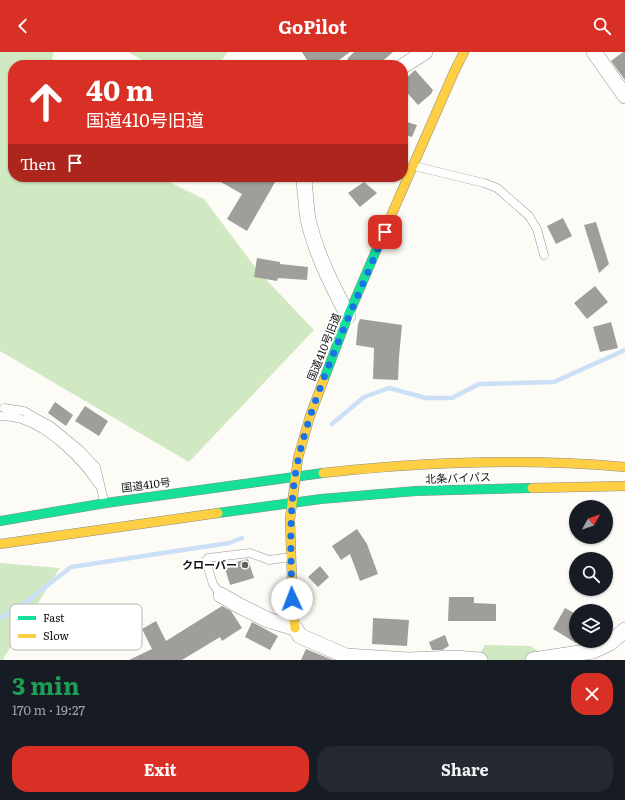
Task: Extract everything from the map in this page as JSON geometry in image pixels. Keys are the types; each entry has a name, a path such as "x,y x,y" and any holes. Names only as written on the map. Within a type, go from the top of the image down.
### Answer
{"main road":[{"name":"国道410号旧道","path":"408,180 464,52"},
{"name":"国道410号旧道","path":"295,628 293,614 290,520 295,476 303,440 310,416 348,316 407,182"},
{"name":"北条バイパス","path":"295,476 361,469 460,463 515,462 625,467"},
{"name":"国道410号","path":"0,521 103,495 295,476"},
{"name":"北条バイパス","path":"292,502 321,498 416,491 625,486"},
{"path":"0,544 292,502"}],"street":[{"path":"408,63 424,52"},
{"path":"594,52 625,96"},
{"path":"304,182 308,218 318,251 324,268 348,316"},
{"path":"103,495 106,528"},
{"path":"221,595 268,620 295,628 300,636 346,656 409,660 455,658 480,660"},
{"path":"533,660 593,651 610,643 625,630"}],"lane":[{"path":"414,166 484,183 498,188 528,216 537,229 544,255"},
{"path":"2,412 24,411 50,426 69,441 96,468 103,495"},
{"path":"221,595 213,584 206,561 208,558 250,553 269,560 291,557"}],"green space":[{"path":"0,52 54,52 52,58 54,60 8,60 8,182 169,182 204,199 258,271 314,330 189,462 0,351"},
{"path":"128,52 228,52 222,60 142,60"},
{"path":"0,563 60,568 37,604 10,604 10,648 3,659 4,660 0,660"},
{"path":"485,645 531,646 550,660 476,660"}],"building":[{"path":"302,52 350,52 339,60 307,60"},
{"path":"354,52 393,52 384,60 347,59"},
{"path":"625,52 625,80 611,61"},
{"path":"415,70 433,90 431,94 418,105 408,94 408,76"},
{"path":"408,122 417,125 412,137 408,136"},
{"path":"221,182 275,182 247,231 227,219 242,194"},
{"path":"364,182 377,193 360,207 348,193"},
{"path":"563,218 572,236 556,244 547,226"},
{"path":"596,222 609,264 599,273 584,225"},
{"path":"257,258 280,262 280,264 308,267 307,280 278,278 277,281 254,277"},
{"path":"595,286 608,302 587,319 574,303"},
{"path":"360,319 402,325 398,380 373,379 374,348 356,345 358,324"},
{"path":"611,322 618,348 600,352 593,327"},
{"path":"55,402 73,415 66,426 48,413"},
{"path":"85,406 108,421 99,436 75,421"},
{"path":"357,529 367,544 378,574 360,581 350,554 341,560 332,546"},
{"path":"248,559 254,578 230,585 224,565"},
{"path":"320,566 329,577 318,587 308,577"},
{"path":"449,597 474,597 474,603 496,604 496,621 448,621"},
{"path":"222,606 231,611 242,628 222,641 220,637 182,660 129,660 152,649 142,629 156,621 166,641"},
{"path":"565,608 569,610 569,639 553,629"},
{"path":"373,618 409,620 407,646 372,644"},
{"path":"252,622 278,636 270,650 245,637"},
{"path":"445,635 449,646 442,650 432,650 429,642"},
{"path":"306,649 333,660 301,660"}],"waterway":[{"path":"332,424 364,397 389,388 426,398 452,398 479,384 554,382 625,350"},
{"path":"24,604 71,567 229,543 242,538"},
{"path":"0,618 10,612"}],"traffic: fast":[{"path":"324,379 348,316 387,225"},
{"path":"0,521 106,503 323,473"},
{"path":"218,513 321,499 416,491 532,488"}],"traffic: slow":[{"path":"408,177 464,52"},
{"path":"387,225 406,182"},
{"path":"295,628 293,614 290,519 298,458 310,416 324,379"},
{"path":"323,473 398,466 474,462 587,464 625,467"},
{"path":"532,488 625,486"},
{"path":"0,544 218,513"}],"place":[{"name":"クローバー","path":"245,565"}],"route":[{"path":"292,599 290,520 295,476 304,434 348,316 385,232"}]}
